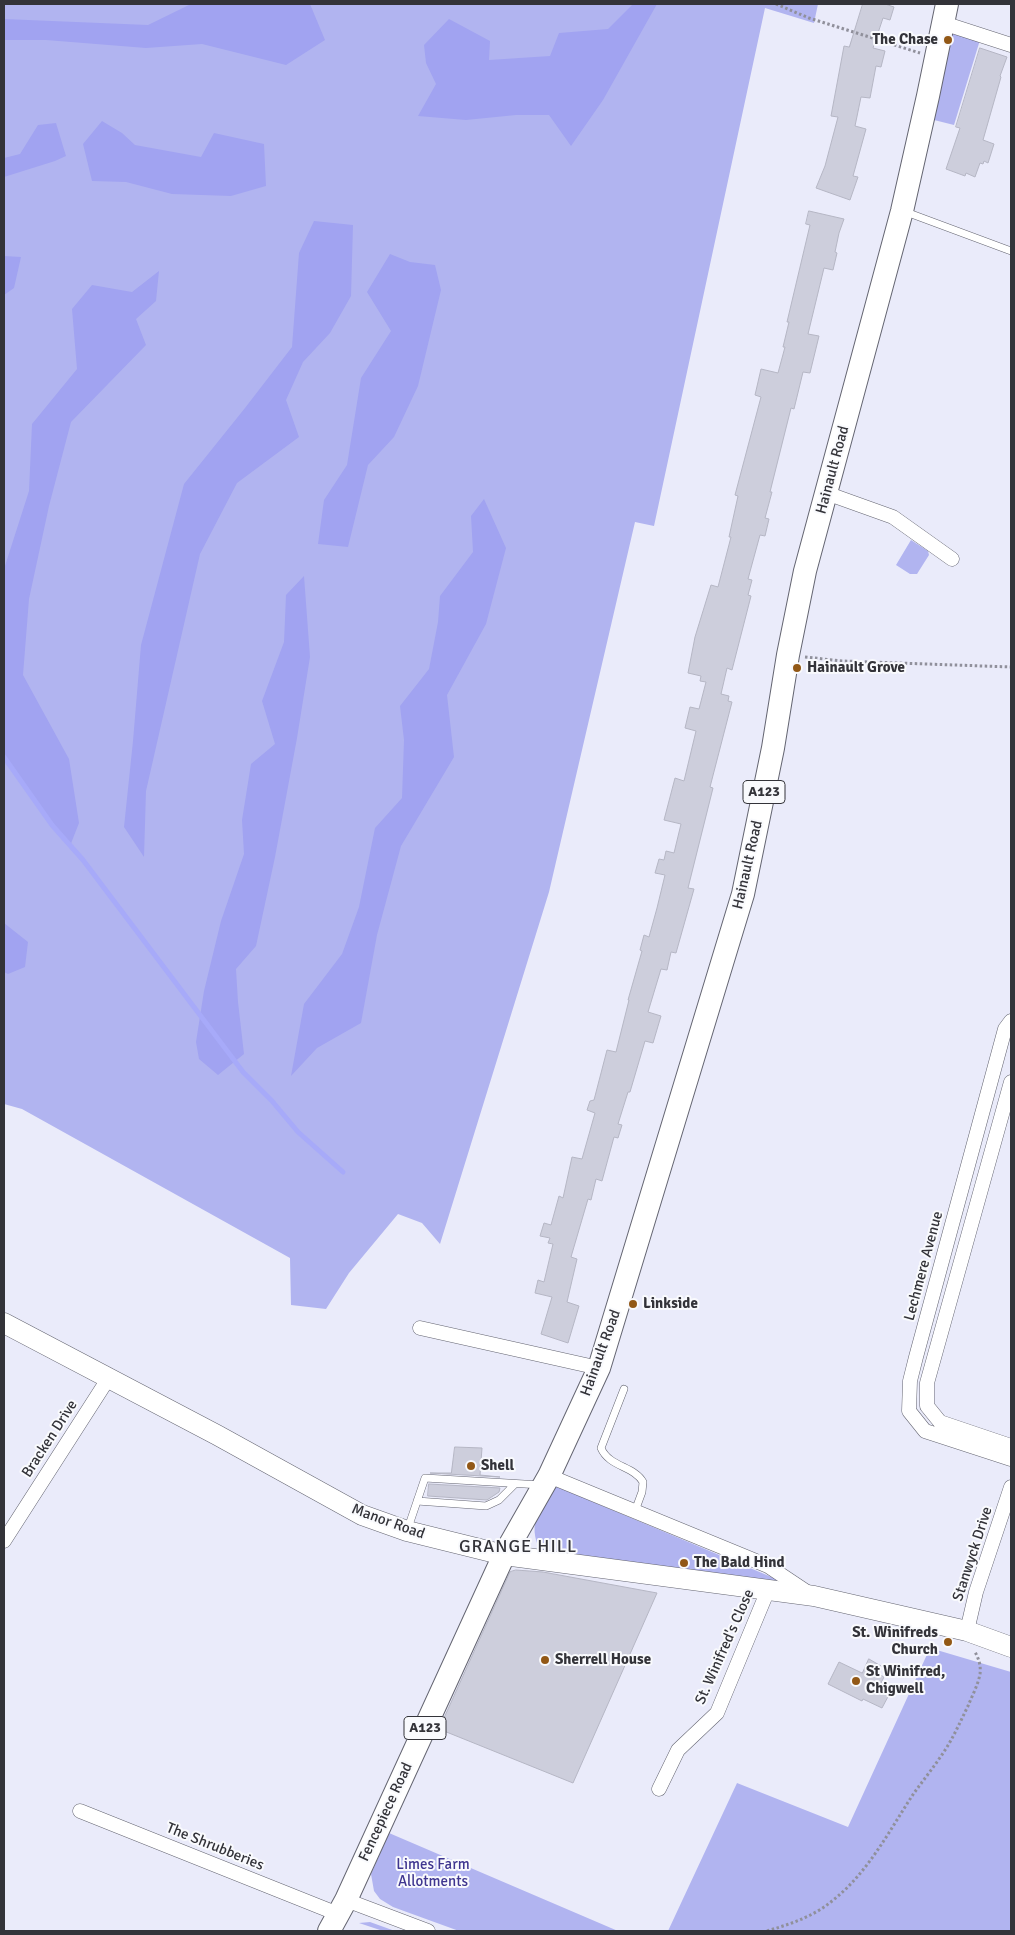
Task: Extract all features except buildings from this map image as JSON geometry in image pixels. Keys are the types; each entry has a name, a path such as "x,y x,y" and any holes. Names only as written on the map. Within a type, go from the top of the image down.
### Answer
{"main road":[{"name":"Hainault Road","path":"504,1555 527,1518 546,1481 599,1368 743,894 773,748 788,655 805,571 902,211 945,13"},
{"name":"Manor Road","path":"4,1323 217,1435 362,1515 407,1531 504,1555 814,1596 969,1632 1011,1647"},
{"name":"Fencepiece Road","path":"338,1915 504,1555"}],"street":[{"path":"945,13 1011,45"},
{"path":"826,493 893,517 952,559"},
{"name":"Lechmere Avenue","path":"1011,1021 1005,1029 916,1357 910,1381 909,1411 925,1431 1011,1459"},
{"path":"1011,1082 927,1383 927,1406 940,1422 1011,1446"},
{"path":"961,1194 979,1198"},
{"path":"420,1328 599,1368"},
{"path":"916,1357 932,1362"},
{"name":"Bracken Drive","path":"4,1542 108,1379"},
{"name":"Manor Road","path":"546,1481 634,1511 768,1566 814,1596"},
{"name":"Stanwyck Drive","path":"969,1632 976,1592 1008,1512 1011,1487"},
{"name":"St. Winifred's Close","path":"659,1789 678,1750 717,1713 768,1590"},
{"name":"The Shrubberies","path":"80,1811 338,1915 428,1931"}],"lane":[{"path":"902,211 1011,251"},
{"path":"624,1389 601,1448 608,1458 634,1473 643,1482 642,1492 634,1511"},
{"path":"407,1531 425,1478 514,1485 546,1481"},
{"path":"416,1501 486,1506 499,1500 514,1485"}],"path":[{"path":"776,4 810,18 936,58"},
{"path":"788,655 842,661 1011,667"},
{"path":"767,1931 793,1923 817,1912 853,1883 879,1849 947,1747 976,1689 980,1674 980,1661 973,1648 969,1632"}],"green space":[{"path":"4,4 818,4 814,23 765,8 654,526 635,522 549,892 440,1244 422,1223 398,1214 349,1273 326,1309 291,1305 290,1258 22,1109 4,1104"},
{"path":"950,31 980,40 954,125 930,119"},
{"path":"911,540 928,551 929,555 917,574 910,574 896,565"},
{"path":"553,1485 788,1584 540,1550 536,1541 535,1524 540,1508"},
{"path":"930,1648 1011,1672 1011,1931 668,1931 737,1783 848,1827"},
{"name":"Limes Farm Allotments","path":"389,1833 618,1931 459,1931 393,1907 380,1899 374,1891 371,1874"},
{"path":"370,1922 395,1931 383,1931 359,1923"}],"shaded area":[{"path":"191,4 310,4 325,40 286,65 202,44 146,48 46,40 4,40 4,19 148,25"},
{"path":"633,4 657,4 603,100 571,146 549,115 516,115 466,120 418,116 436,84 426,63 424,45 449,19 490,41 489,60 550,56 559,33 608,29"},
{"path":"102,121 122,133 135,145 201,157 214,133 264,144 266,186 231,196 172,194 126,182 92,181 83,144"},
{"path":"56,123 66,156 4,177 4,158 20,154 38,125"},
{"path":"314,221 353,225 351,296 330,333 303,362 286,400 299,437 237,483 200,554 146,791 144,857 124,827 141,645 184,484 292,347 299,253"},
{"path":"390,254 410,262 435,265 441,290 418,386 394,437 368,465 348,547 318,544 324,500 347,465 361,378 391,331 367,292"},
{"path":"4,256 21,257 14,288 4,295"},
{"path":"159,271 156,301 136,319 146,345 71,422 49,506 29,599 23,675 69,759 79,823 70,846 4,757 4,569 29,491 32,424 77,369 72,309 92,285 132,292"},
{"path":"484,499 506,548 486,624 447,695 454,757 401,846 377,935 361,1023 317,1048 291,1076 304,1004 342,954 359,907 375,828 402,798 404,740 400,706 429,669 438,622 440,596 473,552 471,516"},
{"path":"304,576 310,657 297,738 256,946 236,969 244,1054 218,1075 199,1059 196,1042 204,991 221,921 244,854 242,820 251,764 275,744 262,701 284,642 286,595"},
{"path":"4,923 28,942 25,967 8,974 4,972"}],"waterway":[{"path":"4,757 52,825 83,860 243,1072 272,1101 298,1132 343,1172"}],"place":[{"name":"The Chase","path":"948,40"},
{"name":"Hainault Grove","path":"797,668"},
{"name":"Linkside","path":"633,1304"},
{"name":"Shell","path":"471,1466"},
{"name":"The Bald Hind","path":"684,1563"},
{"name":"St. Winifreds Church","path":"948,1642"},
{"name":"Sherrell House","path":"545,1660"},
{"name":"St Winifred, Chigwell","path":"856,1681"}],"district":[{"name":"GRANGE HILL","path":"518,1547"}]}
